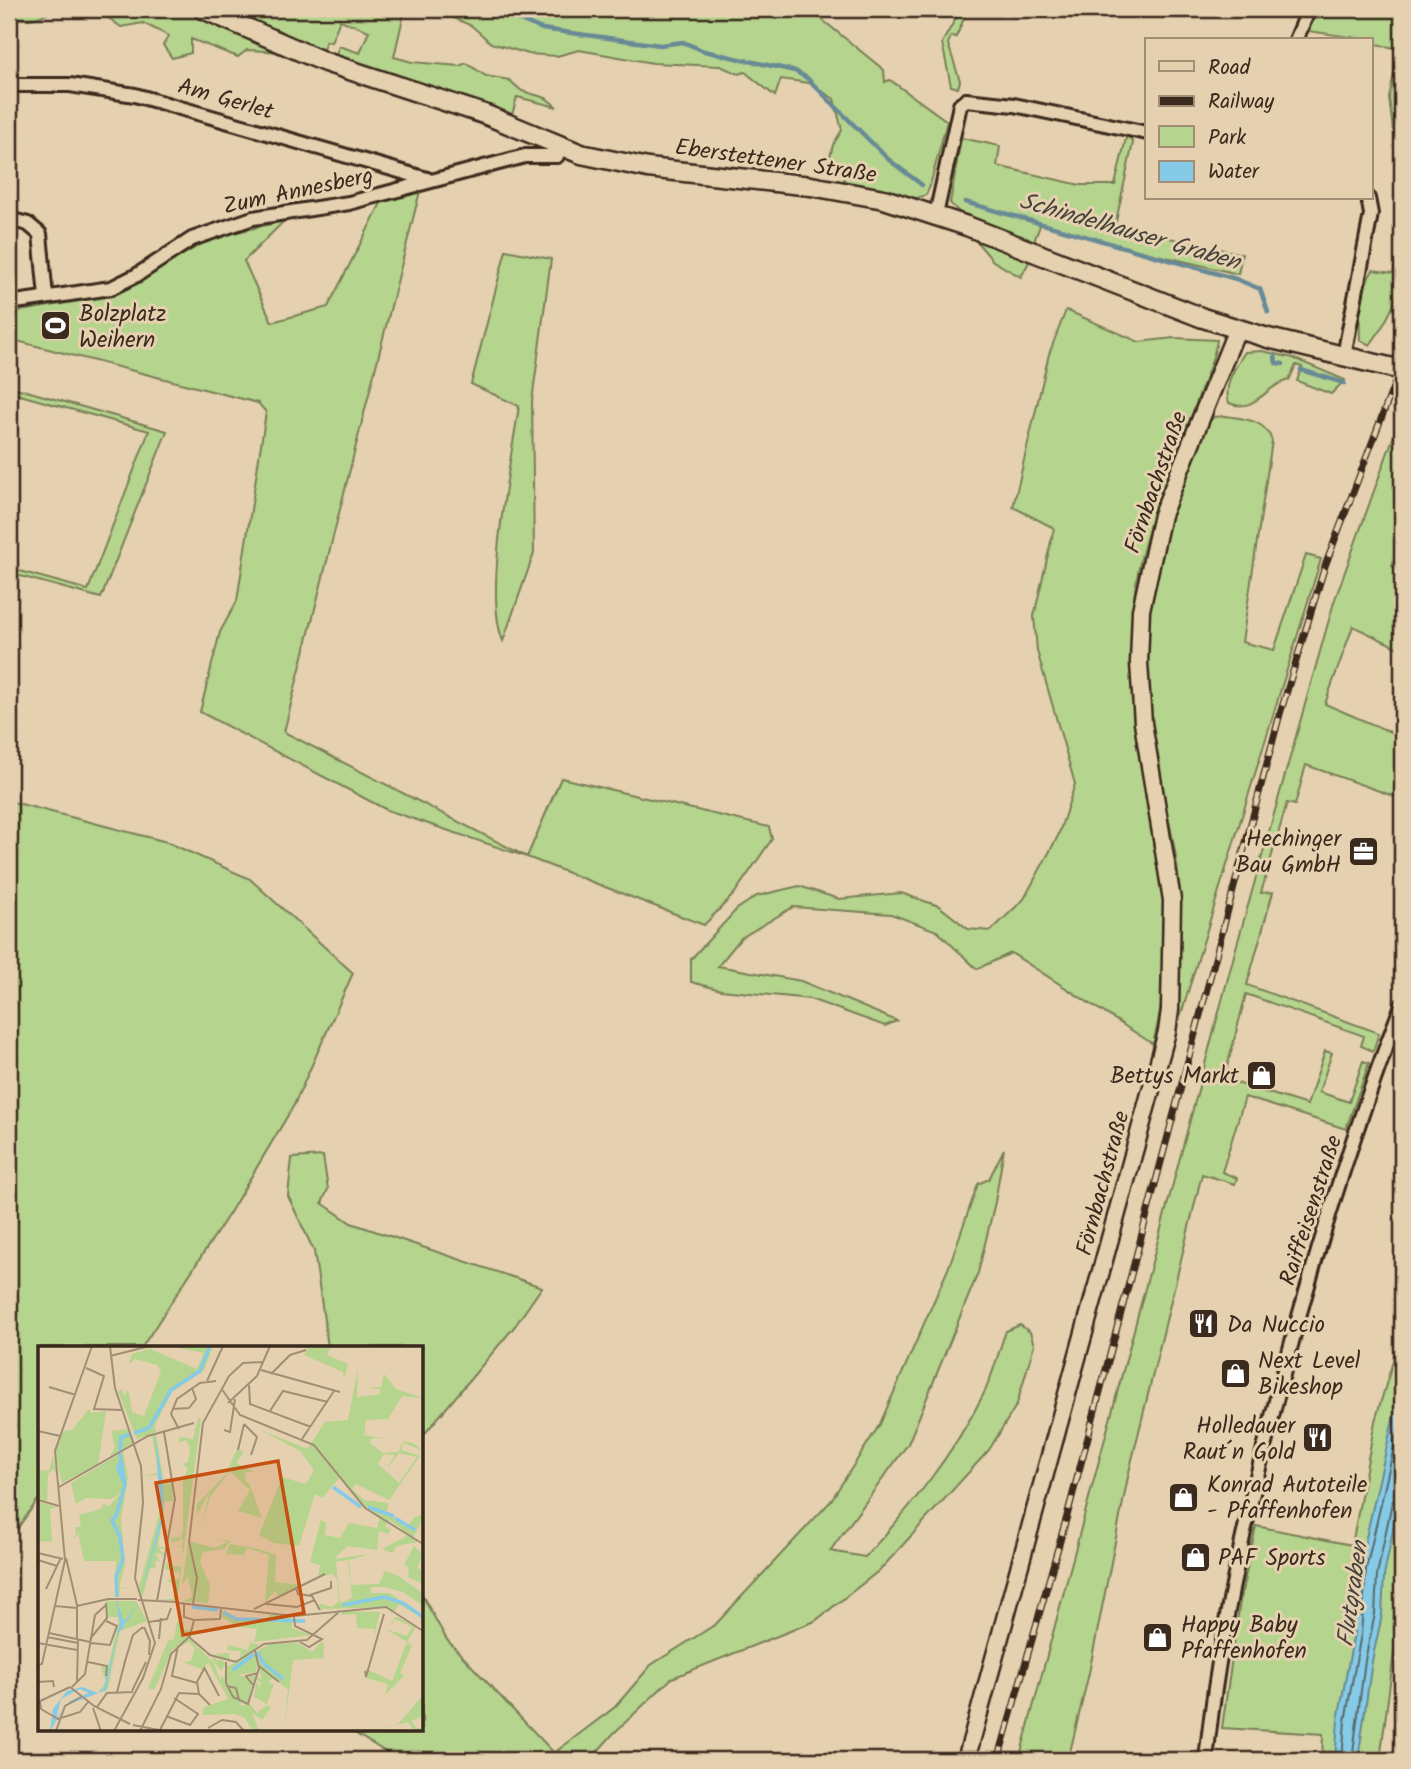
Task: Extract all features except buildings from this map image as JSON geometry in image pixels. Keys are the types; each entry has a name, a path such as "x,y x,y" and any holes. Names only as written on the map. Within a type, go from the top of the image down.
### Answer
{"main road":[{"name":"Eberstettener Straße","path":"203,9 312,57 485,114 560,146 630,165 859,194 936,215 1237,329 1393,368"}],"street":[{"path":"1297,38 1309,9"},
{"name":"Am Gerlet","path":"9,85 70,85 135,95 428,179"},
{"path":"936,215 960,105 966,100 1014,105 1145,133"},
{"name":"Zum Annesberg","path":"9,303 111,288 137,275 192,239 234,223 349,203 428,179 526,156 557,156 560,146"},
{"path":"1344,356 1371,214 1368,200"},
{"path":"9,219 28,224 40,234 46,297"},
{"name":"Förnbachstraße","path":"966,1760 1167,1032 1172,900 1142,714 1139,663 1141,610 1163,515 1237,329"},
{"name":"Raiffeisenstraße","path":"1206,1760 1212,1705 1239,1549 1267,1433 1333,1202 1402,1005"}],"green space":[{"path":"9,9 57,9 36,18 9,19"},
{"path":"96,9 184,9 283,52 247,50 238,57 191,39 191,53 172,58 163,45 169,36 143,23 121,27"},
{"path":"220,9 405,9 394,57 412,62 460,66 466,63 486,76 509,80 522,91 546,98 557,107 517,97 512,115 335,57 339,46 360,53 369,31 340,20 331,42 326,41 322,52"},
{"path":"434,9 809,9 884,70 885,82 890,80 947,121 930,186 926,195 911,200 844,183 844,169 832,168 828,164 833,145 842,130 834,99 809,83 781,79 775,96 745,72 739,74 720,66 653,63 579,50 557,56 529,54 491,43 472,26"},
{"path":"961,9 968,9 956,37 951,36 948,44 960,81 958,88 951,86 942,43"},
{"path":"1319,9 1402,9 1402,135 1393,130 1389,98 1399,49 1372,43 1372,38 1308,31"},
{"path":"1127,134 1133,143 1115,226 1242,254 1238,274 1128,248 1041,223 1034,241 961,214 950,203 961,138 1000,146 997,166 1080,185 1115,185"},
{"path":"420,191 284,732 527,857 387,810 200,712 220,632 237,601 266,412 258,403 9,339 9,313 114,295 212,238 284,221 244,261 272,322 328,307 382,201"},
{"path":"971,235 1030,260 1021,277 993,261"},
{"path":"506,250 551,259 532,401 534,553 503,641 498,620 497,560 519,406 471,384"},
{"path":"1395,265 1402,266 1396,298 1388,318 1370,345 1360,340 1362,295 1373,270 1393,273"},
{"path":"1066,310 1139,342 1174,338 1217,340 1210,368 1149,530 1141,557 1133,613 1139,721 1162,883 1165,937 1163,990 1153,1044 1011,953 977,969 937,931 891,914 793,907 741,938 718,966 801,981 897,1021 885,1026 810,999 721,990 691,982 691,959 737,909 757,896 799,886 839,899 901,893 939,906 968,929 991,931 1024,899 1058,836 1075,784 1037,651 1034,616 1054,528 1013,507 1049,354"},
{"path":"1262,351 1293,358 1345,380 1331,394 1297,381 1302,367 1296,365 1289,380 1273,387 1254,402 1246,405 1229,403 1229,383 1241,358 1245,352"},
{"path":"9,386 167,431 101,598 9,573 9,568 88,590 149,431 9,392"},
{"path":"1402,413 1402,541 1392,566 1402,575 1402,650 1353,626 1325,704 1402,737 1402,799 1306,765 1295,805 1287,803 1261,893 1273,892 1247,985 1379,1033 1373,1051 1361,1046 1364,1036 1246,994 1224,1079 1307,1105 1325,1051 1332,1053 1319,1092 1349,1102 1363,1061 1369,1063 1346,1129 1245,1097 1222,1172 1237,1178 1235,1184 1202,1174 1129,1472 1089,1673 1070,1752 1104,1755 1101,1760 1019,1760 1236,948 1334,602"},
{"path":"1226,416 1260,425 1272,441 1242,642 1274,650 1306,555 1321,559 1179,1021 1176,1006 1181,932 1179,876 1148,728 1144,666 1146,635 1163,543 1195,448 1208,423 1214,417"},
{"path":"561,778 769,827 772,839 734,894 704,925 527,857"},
{"path":"9,801 167,842 250,879 353,973 294,1105 229,1214 143,1346 38,1346 38,1500 9,1540"},
{"path":"1004,1149 978,1273 908,1444 830,1551 865,1557 898,1520 944,1461 970,1419 989,1381 1006,1331 1020,1325 1030,1332 1034,1345 1017,1404 989,1450 881,1569 815,1621 672,1678 613,1734 590,1760 399,1760 350,1730 424,1730 424,1599 447,1640 554,1753 615,1707 651,1665 716,1624 830,1502 880,1424 948,1269 978,1184 989,1179"},
{"path":"323,1156 328,1189 322,1203 351,1223 542,1287 515,1326 424,1435 424,1346 328,1346 314,1251 288,1196 292,1158"},
{"path":"1402,1331 1402,1591 1380,1760 1322,1760 1323,1734 1222,1728 1240,1601 1256,1526 1352,1545 1375,1421"}],"water":[{"path":"1402,1380 1402,1484 1384,1576 1382,1615 1372,1661 1358,1760 1335,1760 1338,1720 1354,1633 1359,1568"}],"waterway":[{"name":"Schindelhauser Graben","path":"493,9 542,29 660,45 683,42 704,51 795,71 807,78 888,159 922,185"},
{"name":"Schindelhauser Graben","path":"965,202 1236,279 1260,289 1268,312"},
{"name":"Schindelhauser Graben","path":"1275,356 1276,363 1283,364"},
{"name":"Schindelhauser Graben","path":"1301,370 1344,383"}],"railway":[{"path":"998,1760 1067,1516 1280,714 1325,566 1402,364"}],"place":[{"name":"Bolzplatz Weihern","path":"56,326"},
{"name":"Hechinger Bau GmbH","path":"1364,851"},
{"name":"Bettys Markt","path":"1262,1075"},
{"name":"Da Nuccio","path":"1204,1324"},
{"name":"Next Level Bikeshop","path":"1235,1373"},
{"name":"Holledauer Raut´n Gold","path":"1318,1438"},
{"name":"Konrad Autoteile - Pfaffenhofen","path":"1184,1497"},
{"name":"PAF Sports","path":"1195,1557"},
{"name":"Happy Baby Pfaffenhofen","path":"1158,1637"}],"water label":[{"name":"Flutgraben","path":"1352,1594"}]}
